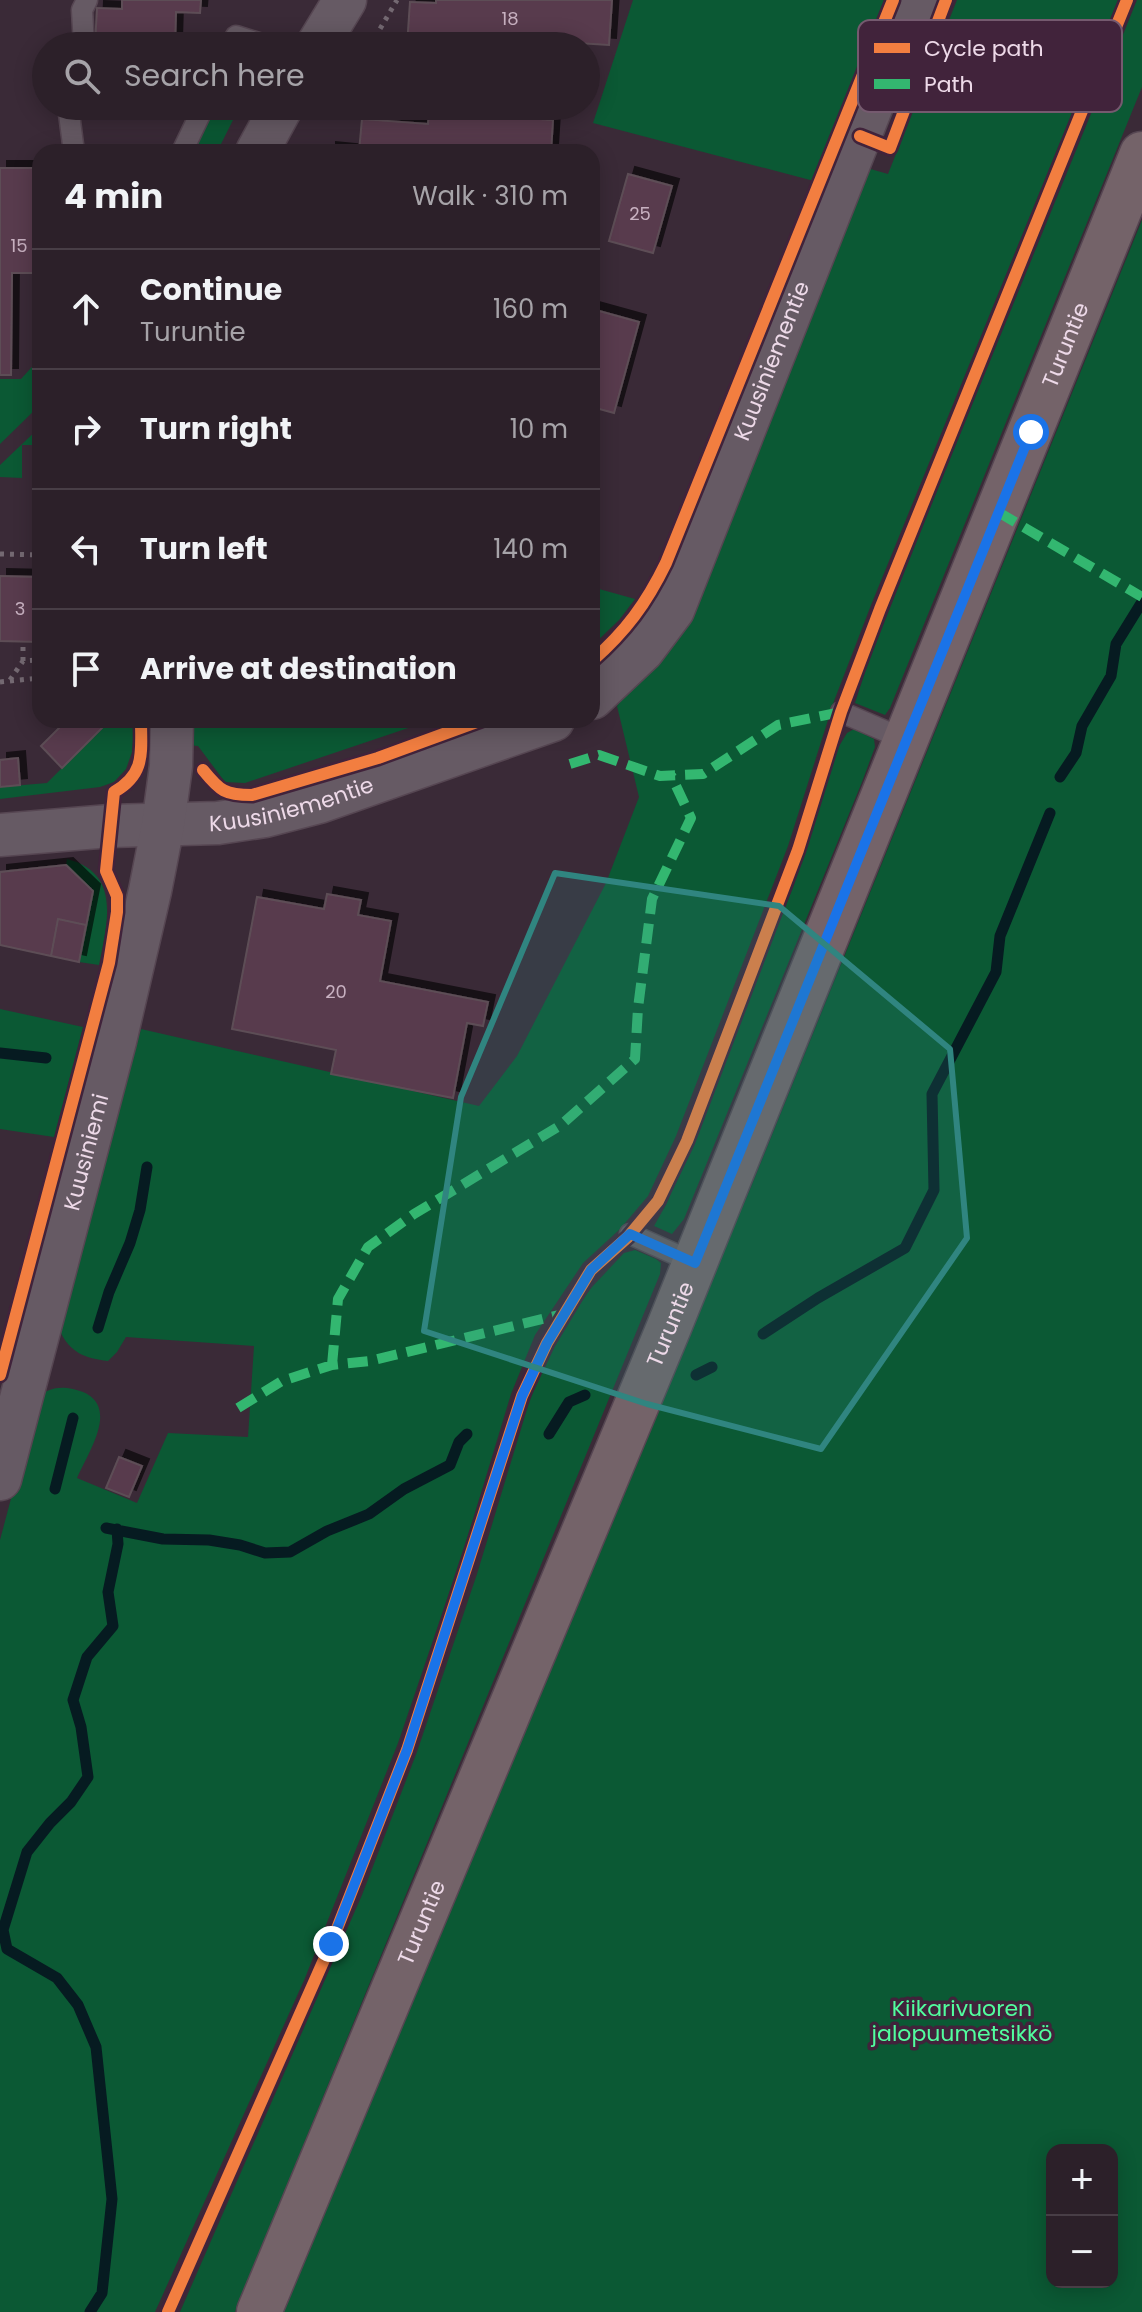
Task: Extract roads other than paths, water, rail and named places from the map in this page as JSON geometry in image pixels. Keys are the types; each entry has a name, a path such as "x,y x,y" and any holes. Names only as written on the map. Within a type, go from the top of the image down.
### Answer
{"main road":[{"name":"Turuntie","path":"259,2312 695,1263 1142,154"}],"street":[{"path":"326,32 345,0"},
{"name":"Kuusiniementie","path":"911,20 919,0"},
{"name":"Kuusiniementie","path":"600,690 643,650 673,610 869,112"},
{"path":"261,144 274,120"},
{"name":"Kuusiniemi","path":"0,1479 115,1041 150,891 171,766 172,728"},
{"name":"Kuusiniementie","path":"0,835 110,826 218,823 265,816 319,802 530,728"}],"lane":[{"path":"83,32 82,10 87,0"},
{"path":"70,120 73,144"},
{"path":"186,144 197,120"},
{"path":"841,712 906,740"},
{"path":"630,1234 695,1263"}],"waterway":[{"path":"1060,777 1076,753 1082,726 1111,676 1116,644 1142,602"},
{"path":"763,1334 905,1248 934,1190 932,1094 996,972 1000,936 1050,813"},
{"path":"0,1053 46,1058"},
{"path":"98,1328 130,1243 140,1210 147,1167"},
{"path":"696,1375 712,1367"},
{"path":"549,1434 569,1402 585,1395"},
{"path":"55,1489 73,1418"},
{"path":"106,1528 163,1539 209,1540 265,1553 290,1552 327,1531 369,1514 404,1489 450,1465 459,1442 467,1434"},
{"path":"90,2312 102,2293 112,2199 96,2047 78,2005 57,1978 7,1949 3,1930 27,1852 71,1802 88,1777 81,1727 73,1700 87,1657 113,1626 108,1592 118,1544 117,1529"}],"park label":[{"name":"Kiikarivuoren jalopuumetsikkö","path":"962,2020"}]}
